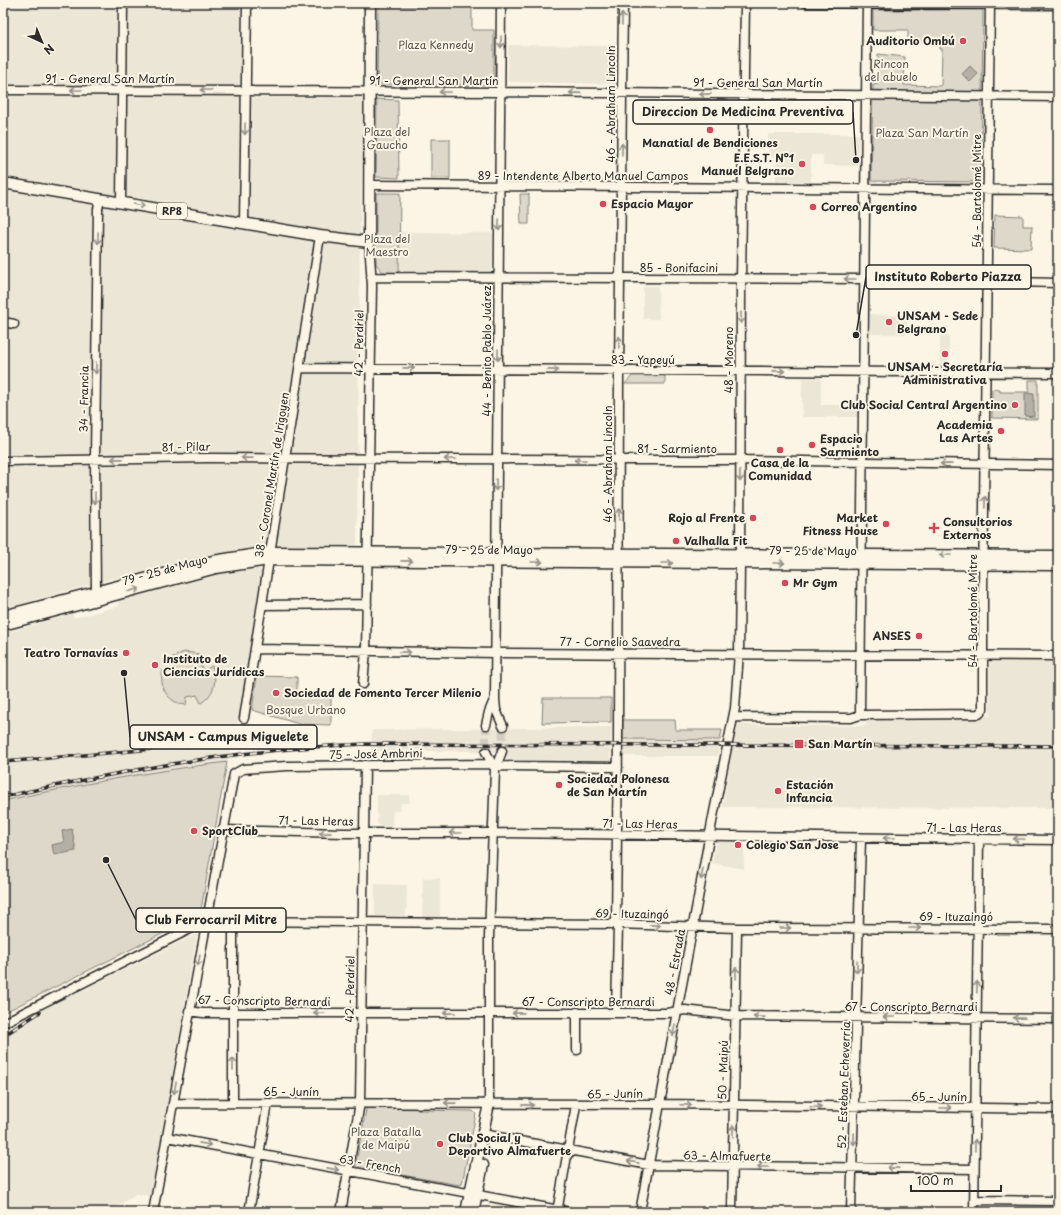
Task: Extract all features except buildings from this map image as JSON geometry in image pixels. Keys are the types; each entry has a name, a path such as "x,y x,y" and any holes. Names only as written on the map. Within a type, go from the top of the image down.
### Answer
{"main road":[{"name":"42 - Perdriel","path":"369,242 370,3"},
{"name":"RP8","path":"3,183 320,236 369,242"},
{"name":"79 - 25 de Mayo","path":"3,616 270,556 984,560"},
{"path":"984,560 1058,556"},
{"path":"984,560 1058,565"},
{"name":"79 - 25 de Mayo","path":"3,625 96,596"},
{"path":"466,1212 473,1194 491,1118 489,1104"},
{"path":"473,1194 474,1212"}],"street":[{"path":"121,202 123,3"},
{"path":"244,223 247,3"},
{"name":"44 - Benito Pablo Juárez","path":"501,3 494,699 496,710 503,726"},
{"name":"46 - Abraham Lincoln","path":"616,1012 619,371 623,93 622,3"},
{"name":"48 - Moreno","path":"734,717 739,653 740,370 745,3"},
{"path":"806,3 990,3 1058,5"},
{"path":"734,717 851,718 860,715 863,559 865,95 867,3"},
{"name":"54 - Bartolomé Mitre","path":"860,715 979,714 983,709 990,3"},
{"name":"91 - General San Martín","path":"3,90 245,90 1058,97"},
{"name":"89 - Intendente Alberto Manuel Campos","path":"370,185 1058,190"},
{"name":"34 - Francia","path":"96,596 95,459 98,217 100,199"},
{"name":"38 - Coronel Martín de Irigoyen","path":"244,718 320,236"},
{"name":"42 - Perdriel","path":"363,684 366,651 372,285 369,242"},
{"name":"85 - Bonifacini","path":"371,277 865,279 1058,283"},
{"path":"3,322 14,324"},
{"name":"83 - Yapeyú","path":"300,368 1058,373"},
{"name":"81 - Pilar","path":"3,461 95,459 369,458"},
{"name":"81 - Sarmiento","path":"369,458 497,460 740,460 1058,465"},
{"path":"262,605 367,604"},
{"name":"77 - Cornelio Saavedra","path":"256,649 495,653 739,653 1058,656"},
{"name":"44 - Benito Pablo Juárez","path":"486,725 494,699"},
{"name":"48 - Estrada","path":"640,1212 709,836 734,717"},
{"path":"489,1104 489,924 494,833 495,767 502,751"},
{"path":"486,752 495,767"},
{"name":"42 - Perdriel","path":"341,1212 360,1103 365,765"},
{"name":"75 - José Ambrini","path":"222,830 233,776 238,771 287,766 365,765 618,767"},
{"path":"153,1212 222,830"},
{"name":"71 - Las Heras","path":"222,830 364,833 616,834 1058,840"},
{"name":"52 - Esteban Echeverría","path":"851,1212 857,1017 857,928 861,838"},
{"path":"974,1212 979,839"},
{"path":"233,1103 234,920"},
{"name":"69 - Ituzaingó","path":"206,922 234,920 362,923 693,926 737,928 1058,929"},
{"path":"3,1023 206,922"},
{"name":"50 - Maipú","path":"732,1212 737,928"},
{"name":"67 - Conscripto Bernardi","path":"189,1011 233,1013 361,1014 488,1012 668,1013 685,1010 736,1016 1058,1019"},
{"path":"576,1012 577,1050"},
{"name":"65 - Junín","path":"173,1103 660,1104 1058,1109"},
{"path":"249,1212 268,1103"},
{"path":"557,1211 576,1105"},
{"name":"63 - Almafuerte","path":"486,1134 649,1165 974,1169"},
{"name":"63 - French","path":"167,1137 557,1211 570,1212"},
{"path":"974,1200 1058,1201"}],"shaded area":[{"path":"3,3 242,3 240,98 364,97 360,233 357,545 262,547 106,580 3,609"},
{"path":"508,45 616,46 616,84 508,82"},
{"path":"970,66 978,74 970,82 962,74"},
{"path":"768,134 859,134 858,166 823,165 823,155 811,155 811,181 776,181 776,157 768,157"},
{"path":"399,232 493,233 492,269 489,272 400,271"},
{"path":"643,286 658,286 659,319 643,319"},
{"name":"UNSAM - Sede Belgrano","path":"870,314 907,316 907,334 870,334"},
{"name":"UNSAM - Secretaría Administrativa","path":"940,336 949,336 949,366 940,366"},
{"path":"802,378 821,378 821,405 858,405 858,417 802,417"},
{"path":"1025,393 1034,394 1034,417 1025,416"},
{"path":"258,568 262,572 235,740 227,762 178,768 75,786 3,801 3,633 72,614 74,618 119,606 118,601 229,572"},
{"path":"990,661 1058,661 1058,808 723,807 736,722 747,725 863,726 866,725 866,717 990,716"},
{"path":"611,727 610,760 608,763 508,761 505,751 371,751 372,730"},
{"path":"623,739 720,740 718,756 623,756"},
{"path":"377,795 409,795 410,803 401,803 400,811 393,811 392,826 380,826 377,823"},
{"path":"72,829 76,851 54,855 52,845 64,842 62,831"},
{"path":"719,842 744,842 744,869 712,863 716,844"},
{"path":"423,878 440,878 440,918 422,917"},
{"path":"375,884 407,885 406,916 377,916 375,914"},
{"path":"197,934 151,1196 136,1194 108,1212 3,1212 3,1029"}],"green space":[{"name":"Plaza Kennedy","path":"378,6 472,6 472,30 494,30 494,82 492,85 377,84"},
{"name":"Plaza San Martín","path":"873,10 983,10 981,182 871,181 873,85 878,84 878,54 905,57 904,85 941,86 942,49 940,49 940,44 934,44 933,41 908,41 908,30 873,30"},
{"name":"Plaza del Gaucho","path":"377,99 398,100 399,178 376,177"},
{"path":"431,139 450,139 450,178 431,178"},
{"name":"Plaza del Maestro","path":"376,193 400,193 399,274 383,272 376,264"},
{"path":"520,194 529,194 529,224 521,224"},
{"path":"995,215 1023,216 1023,226 1032,226 1031,249 994,248"},
{"path":"632,376 665,376 665,384 625,384"},
{"name":"Club Social Central Argentino","path":"1029,380 1038,380 1038,419 992,418 992,389 1000,390 1000,392 1029,392"},
{"path":"184,652 199,654 196,662 205,670 212,666 214,671 214,687 209,696 201,703 197,695 187,697 186,705 180,704 169,698 163,688 163,670 171,673 176,665 171,658"},
{"name":"Bosque Urbano","path":"257,676 297,677 297,696 331,696 331,725 299,724 252,710"},
{"path":"543,698 611,698 611,722 542,723"},
{"path":"623,720 675,720 676,730 722,730 720,740 623,739"},
{"path":"227,762 200,915 3,1013 3,801 114,779"},
{"name":"Plaza Batalla de Maipú","path":"367,1105 417,1106 417,1110 473,1111 476,1114 462,1184 460,1185 355,1167"}],"tunnel":[{"path":"486,725 486,752"},
{"path":"502,751 503,726"}],"railway":[{"path":"3,797 94,778 183,762 273,751 365,744 1058,746"},
{"path":"3,762 188,746"},
{"path":"3,1036 40,1012"}],"place":[{"name":"Auditorio Ombú","path":"963,41"},
{"name":"Manatial de Bendiciones","path":"710,130"},
{"name":"Direccion De Medicina Preventiva","path":"856,160"},
{"name":"E.E.S.T. N°1 Manuel Belgrano","path":"802,164"},
{"name":"Espacio Mayor","path":"603,204"},
{"name":"Correo Argentino","path":"813,207"},
{"name":"UNSAM - Sede Belgrano","path":"889,322"},
{"name":"Instituto Roberto Piazza","path":"856,335"},
{"name":"UNSAM - Secretaría Administrativa","path":"945,354"},
{"name":"Club Social Central Argentino","path":"1015,405"},
{"name":"Academia Las Artes","path":"1001,431"},
{"name":"Espacio Sarmiento","path":"812,445"},
{"name":"Casa de la Comunidad","path":"780,450"},
{"name":"Rojo al Frente","path":"753,518"},
{"name":"Market Fitness House","path":"886,524"},
{"name":"Consultorios Externos","path":"934,528"},
{"name":"Valhalla Fit","path":"676,541"},
{"name":"Mr Gym","path":"785,583"},
{"name":"ANSES","path":"919,636"},
{"name":"Teatro Tornavías","path":"126,653"},
{"name":"Instituto de Ciencias Jurídicas","path":"155,665"},
{"name":"UNSAM - Campus Miguelete","path":"124,673"},
{"name":"Sociedad de Fomento Tercer Milenio","path":"276,693"},
{"name":"San Martín","path":"799,744"},
{"name":"Sociedad Polonesa de San Martín","path":"559,785"},
{"name":"Estación Infancia","path":"778,791"},
{"name":"SportClub","path":"194,831"},
{"name":"Colegio San Jose","path":"738,845"},
{"name":"Club Ferrocarril Mitre","path":"106,860"},
{"name":"Club Social y Deportivo Almafuerte","path":"440,1144"}],"park label":[{"name":"Rincon del abuelo","path":"891,70"}]}
